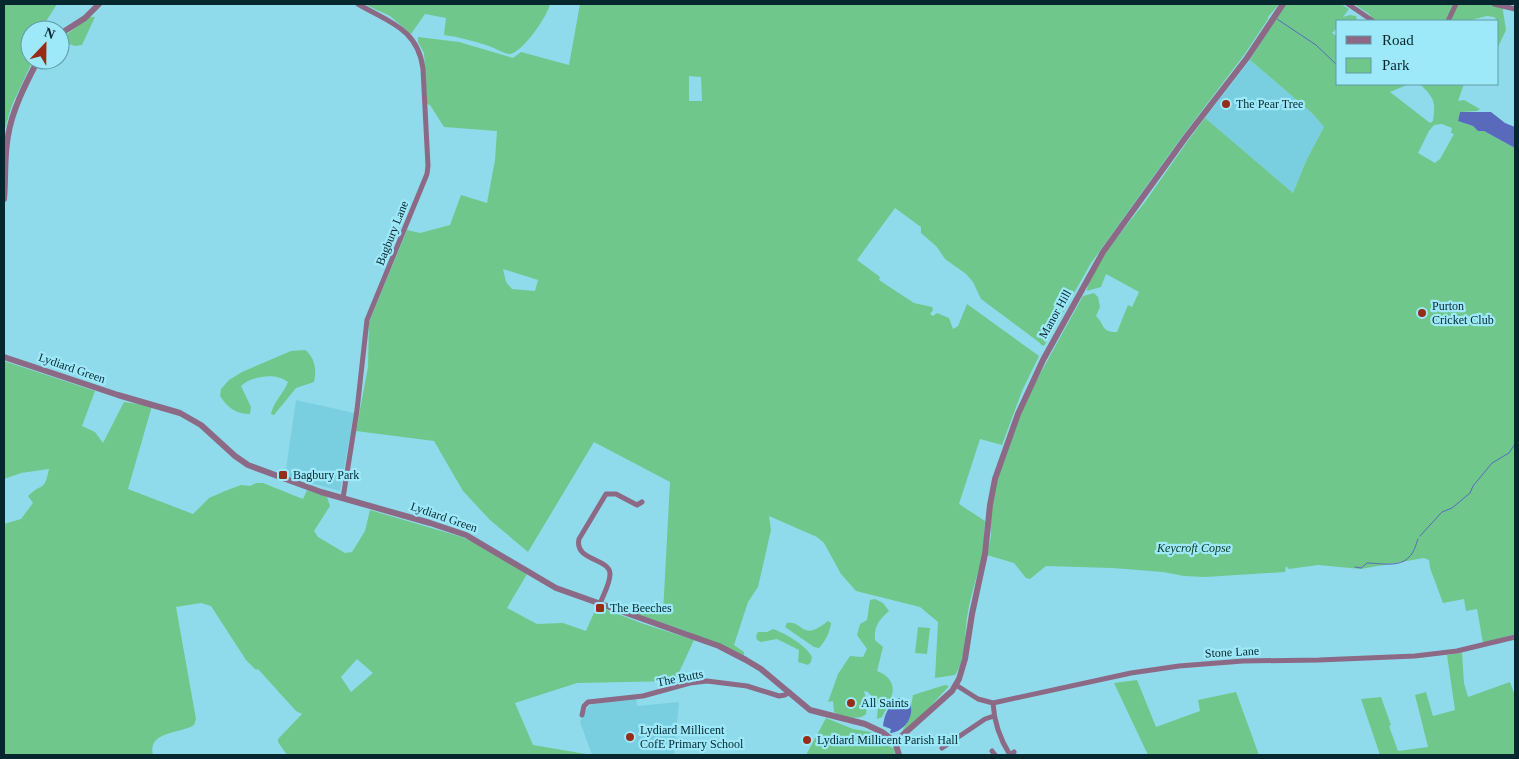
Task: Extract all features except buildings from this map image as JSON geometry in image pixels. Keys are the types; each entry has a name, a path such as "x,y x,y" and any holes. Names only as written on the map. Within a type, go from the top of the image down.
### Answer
{"street":[{"path":"70,28 85,18 99,4"},
{"name":"Bagbury Lane","path":"343,498 357,410 367,320 427,174 428,166 423,68 420,53 410,37 397,26 385,17 358,4"},
{"name":"Manor Hill","path":"956,685 965,659 985,554 990,505 995,479 1018,414 1034,379 1103,252 1197,123 1248,58 1282,4"},
{"path":"1348,4 1372,20"},
{"path":"1448,20 1456,4"},
{"path":"1494,4 1515,9"},
{"path":"4,199 6,149 10,128 33,70"},
{"name":"Lydiard Green","path":"4,357 179,413 201,425 244,463 302,486 466,535 548,584 726,650 755,665 810,710 865,724 882,732 895,742"},
{"path":"600,604 610,571 606,566 576,548 580,537 606,494 616,494 638,506"},
{"name":"Stone Lane","path":"993,703 1131,672 1233,661 1415,656 1457,651 1515,637"},
{"name":"The Butts","path":"582,715 584,706 588,702 643,696 690,683 702,682 747,686 779,696 789,692"},
{"path":"899,755 895,742 956,685 978,699 993,703 994,716 1001,738 1009,753"},
{"path":"942,748 985,719 994,716"}],"shaded area":[{"path":"1250,60 1311,112 1324,127 1307,159 1293,193 1205,118"},
{"path":"296,400 354,413 340,491 285,476"},
{"name":"Lydiard Millicent CofE Primary School","path":"636,698 637,706 679,702 674,755 592,755 580,722 589,706"}],"green space":[{"path":"4,4 57,4 47,20 20,20 20,70 28,70 12,105 4,132"},
{"path":"364,4 550,4 545,16 528,40 510,54 478,42 444,35 446,18 425,14 411,34 390,16"},
{"path":"580,4 1279,4 1268,17 1244,55 1178,142 1091,263 1044,346 981,299 973,282 966,274 945,259 937,247 921,233 921,227 895,208 857,260 880,277 879,280 914,303 932,307 933,310 930,314 933,316 937,313 949,318 953,329 958,326 967,304 1039,356 1022,391 1002,445 980,439 959,504 985,521 982,556 969,605 962,661 955,675 935,678 938,622 920,607 856,591 841,574 824,543 817,537 769,516 771,530 758,587 748,602 734,645 744,652 744,656 686,631 634,613 634,609 637,608 663,613 670,482 594,442 528,552 490,520 463,491 434,441 356,431 368,367 369,322 407,230 420,233 450,225 461,195 487,203 495,160 497,131 444,127 430,105 427,104 424,53 418,42 418,37 459,42 513,58 521,52 569,65","holes":["689,76 701,77 702,101 689,101","503,269 538,280 535,291 512,289 506,282"]},
{"name":"Keycroft Copse","path":"1285,4 1341,4 1349,9 1343,17 1356,16 1357,20 1336,20 1336,29 1332,33 1336,36 1336,85 1407,85 1390,92 1430,123 1433,121 1434,104 1431,97 1421,85 1464,85 1458,101 1464,100 1480,109 1477,111 1460,112 1458,121 1473,126 1478,131 1484,131 1515,148 1515,634 1483,643 1477,609 1466,611 1464,599 1443,603 1430,568 1429,560 1424,558 1361,569 1318,565 1289,569 1286,566 1285,572 1205,577 1112,568 1046,566 1030,579 1026,578 1014,563 987,555 991,536 990,517 994,491 1030,392 1083,296 1094,293 1098,297 1100,307 1096,316 1105,329 1117,332 1128,305 1132,307 1139,292 1106,274 1101,287 1087,291 1089,282 1111,246 1182,149 1205,118 1293,193 1307,159 1324,127 1312,113 1250,60","holes":["1442,124 1452,128 1451,133 1454,134 1440,159 1435,163 1418,153 1434,125"]},
{"path":"1354,4 1502,4 1506,30 1499,45 1499,20 1494,17 1487,16 1471,20 1374,20"},
{"path":"89,17 95,17 82,45 70,44 70,32"},
{"path":"305,350 311,356 314,364 314,382 296,388 274,415 271,414 272,410 288,382 283,379 271,376 258,378 241,386 251,407 250,414 233,410 220,396 221,389 229,380 242,372 291,351"},
{"path":"4,361 95,391 82,426 95,432 103,443 124,402 152,406 128,489 193,514 209,498 241,485 250,486 256,483 263,483 303,499 307,490 327,497 330,506 314,531 318,537 345,553 352,552 365,531 370,510 462,537 527,574 507,608 537,624 563,623 586,631 597,606 694,640 675,681 577,683 515,703 533,745 592,755 287,755 278,739 302,714 296,711 258,669 256,670 246,660 211,606 201,603 176,607 196,719 194,725 160,737 152,747 153,755 4,755 4,524 21,519 33,503 28,496 44,484 49,469 21,473 4,479","holes":["357,659 373,673 351,692 341,677"]},
{"path":"875,599 883,603 889,611 882,617 875,631 875,640 883,647 877,671 890,680 893,691 882,717 877,719 878,704 868,692 864,691 867,703 866,714 855,718 846,717 834,712 833,701 828,702 838,674 850,656 863,657 867,649 857,635 860,624 867,620 870,600"},
{"path":"828,621 831,623 830,630 819,648 814,647 785,627 787,623 793,623 808,631"},
{"path":"918,627 930,628 927,654 915,653"},
{"path":"773,629 801,644 812,657 811,662 808,665 798,662 799,650 777,639 761,642 757,640 758,632 767,632"},
{"path":"1462,653 1464,683 1468,697 1510,682 1515,696 1515,755 1380,755 1361,699 1381,697 1398,751 1428,747 1415,695 1426,692 1433,716 1455,710 1447,655"},
{"path":"1137,680 1156,727 1200,711 1198,700 1236,692 1259,755 1148,755 1114,683"},
{"path":"945,685 949,686 915,723 901,733 909,719 913,695"},
{"path":"826,718 853,729 871,732 894,749 895,755 806,755"}],"water":[{"path":"1460,112 1491,112 1505,123 1515,127 1515,148 1484,131 1478,131 1473,126 1458,121"},
{"path":"899,698 910,703 910,718 900,730 890,733 891,729 883,726 885,718 890,706"}],"waterway":[{"path":"1277,19 1316,45 1336,64"},
{"path":"1420,536 1442,512 1452,508 1470,493 1473,486 1492,463 1509,453 1515,444"},
{"path":"1355,567 1361,568 1367,563 1400,563 1411,555 1418,539"}],"place":[{"name":"The Pear Tree","path":"1226,104"},
{"name":"Purton Cricket Club","path":"1422,313"},
{"name":"Bagbury Park","path":"283,475"},
{"name":"The Beeches","path":"600,608"},
{"name":"All Saints","path":"851,703"},
{"name":"Lydiard Millicent CofE Primary School","path":"630,737"},
{"name":"Lydiard Millicent Parish Hall","path":"807,740"}]}
